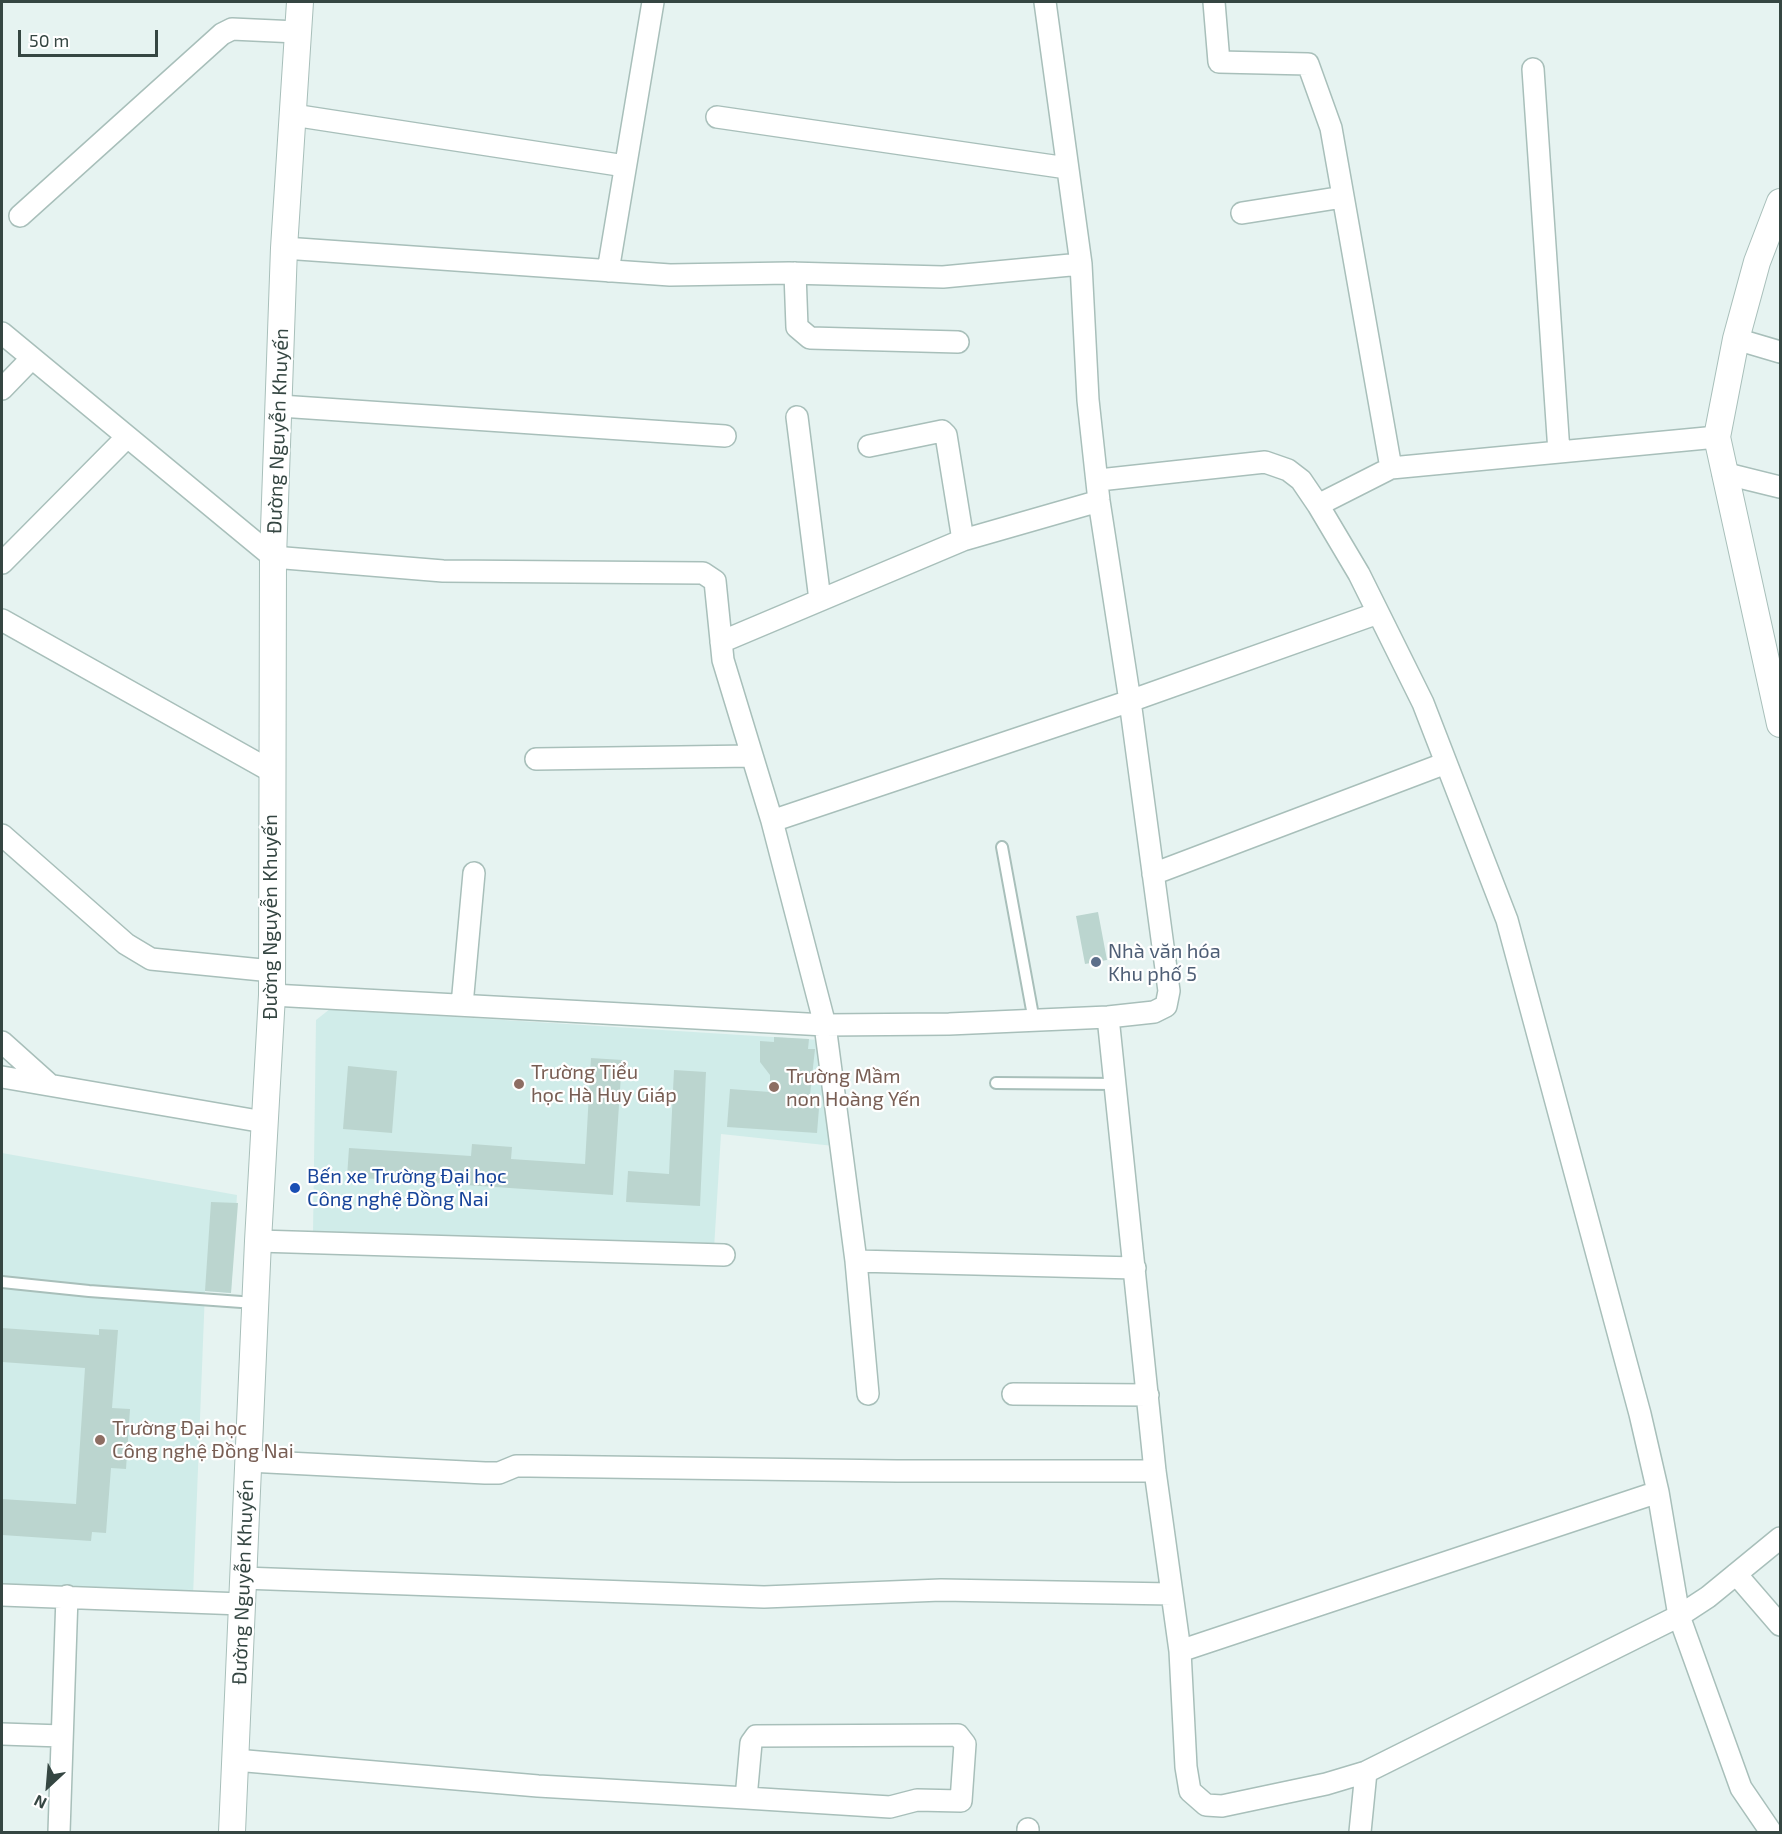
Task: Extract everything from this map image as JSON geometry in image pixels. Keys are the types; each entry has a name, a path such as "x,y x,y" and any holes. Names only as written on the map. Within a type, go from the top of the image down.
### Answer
{"street":[{"name":"Đường Nguyễn Khuyến","path":"232,1833 255,1303 272,983 273,556 284,248 300,2"},
{"path":"608,271 653,2"},
{"path":"2,835 126,944 151,959 272,983 462,1005 825,1024 1034,1021 1154,1012 1166,1006 1169,991 1130,701 1099,501 1099,480 1088,399 1081,264 1045,2"},
{"path":"1214,2 1220,62 1306,63 1311,66 1331,128 1391,468"},
{"path":"20,216 222,34 231,29 297,32"},
{"path":"1533,69 1559,452"},
{"path":"293,115 625,166"},
{"path":"717,117 1067,168"},
{"path":"1242,213 1344,197"},
{"path":"1780,202 1760,254 1736,339 1717,437 1723,473 1780,724"},
{"path":"284,248 670,275 795,273 943,277 1081,264"},
{"path":"795,273 797,327 810,338 958,342"},
{"path":"2,333 273,556 443,571 703,573 715,581 721,642 730,689 772,821 825,1024 856,1261 868,1394"},
{"path":"1736,339 1780,352"},
{"path":"2,389 32,358"},
{"path":"280,406 725,436"},
{"path":"797,417 820,600"},
{"path":"869,446 942,431 946,435 963,540"},
{"path":"2,563 128,437"},
{"path":"1318,505 1391,468 1717,437"},
{"path":"1099,480 1265,462 1294,475 1318,505 1359,574 1423,702 1508,920 1561,1124 1591,1225 1658,1492 1679,1616 1741,1788 1771,1833"},
{"path":"1723,473 1780,488"},
{"path":"721,642 963,540 1099,501"},
{"path":"772,821 1130,701 1378,613"},
{"path":"2,620 271,771"},
{"path":"536,759 752,756"},
{"path":"1153,874 1446,763"},
{"path":"462,1005 474,873"},
{"path":"1108,1017 1155,1471 1180,1651 1186,1767 1190,1791 1206,1805 1222,1806 1326,1784 1366,1772 1679,1616 1737,1574 1780,1538"},
{"path":"2,1042 51,1085"},
{"path":"2,1077 264,1122"},
{"path":"258,1241 724,1255"},
{"path":"856,1261 1135,1269"},
{"path":"1012,1394 1148,1395"},
{"path":"248,1461 485,1473 498,1473 523,1466 897,1471 1155,1471"},
{"path":"1180,1651 1658,1492"},
{"path":"1737,1574 1780,1625"},
{"path":"243,1578 764,1597 941,1590 1173,1594"},
{"path":"2,1595 242,1604"},
{"path":"59,1833 67,1596"},
{"path":"2,1734 62,1736"},
{"path":"235,1760 538,1786 890,1807 917,1800 961,1801 965,1744 958,1735 756,1736 751,1743 746,1798"},
{"path":"1360,1833 1366,1772"}],"lane":[{"path":"1002,847 1034,1021"},
{"path":"996,1083 1116,1084"},
{"path":"2,1282 255,1303"}],"shaded area":[{"name":"Trường Tiểu học Hà Huy Giáp","path":"330,1009 820,1040 834,1146 721,1134 714,1249 313,1233 316,1020"},
{"name":"Trường Đại học Công nghệ Đồng Nai","path":"2,1153 237,1195 231,1293 205,1291 193,1596 2,1588"}],"building":[{"path":"1098,912 1107,960 1085,964 1076,916"},
{"path":"774,1037 809,1039 808,1049 815,1049 810,1095 820,1096 817,1133 727,1127 730,1089 770,1092 770,1075 760,1062 760,1041 774,1042"},
{"path":"591,1058 622,1060 613,1195 347,1177 349,1148 471,1156 472,1144 512,1147 511,1159 585,1164"},
{"path":"348,1066 397,1071 392,1133 343,1129"},
{"path":"674,1070 706,1072 700,1206 626,1202 628,1171 669,1174"},
{"path":"211,1202 238,1203 231,1293 205,1291"},
{"path":"2,1328 99,1335 99,1329 118,1330 112,1408 130,1409 126,1469 111,1468 106,1533 92,1532 91,1541 2,1535 2,1499 76,1504 85,1368 2,1362"}],"place":[{"name":"Nhà văn hóa Khu phố 5","path":"1096,962"},
{"name":"Trường Tiểu học Hà Huy Giáp","path":"519,1084"},
{"name":"Trường Mầm non Hoàng Yến","path":"774,1087"},
{"name":"Bến xe Trường Đại học Công nghệ Đồng Nai","path":"295,1188"},
{"name":"Trường Đại học Công nghệ Đồng Nai","path":"100,1440"}]}
